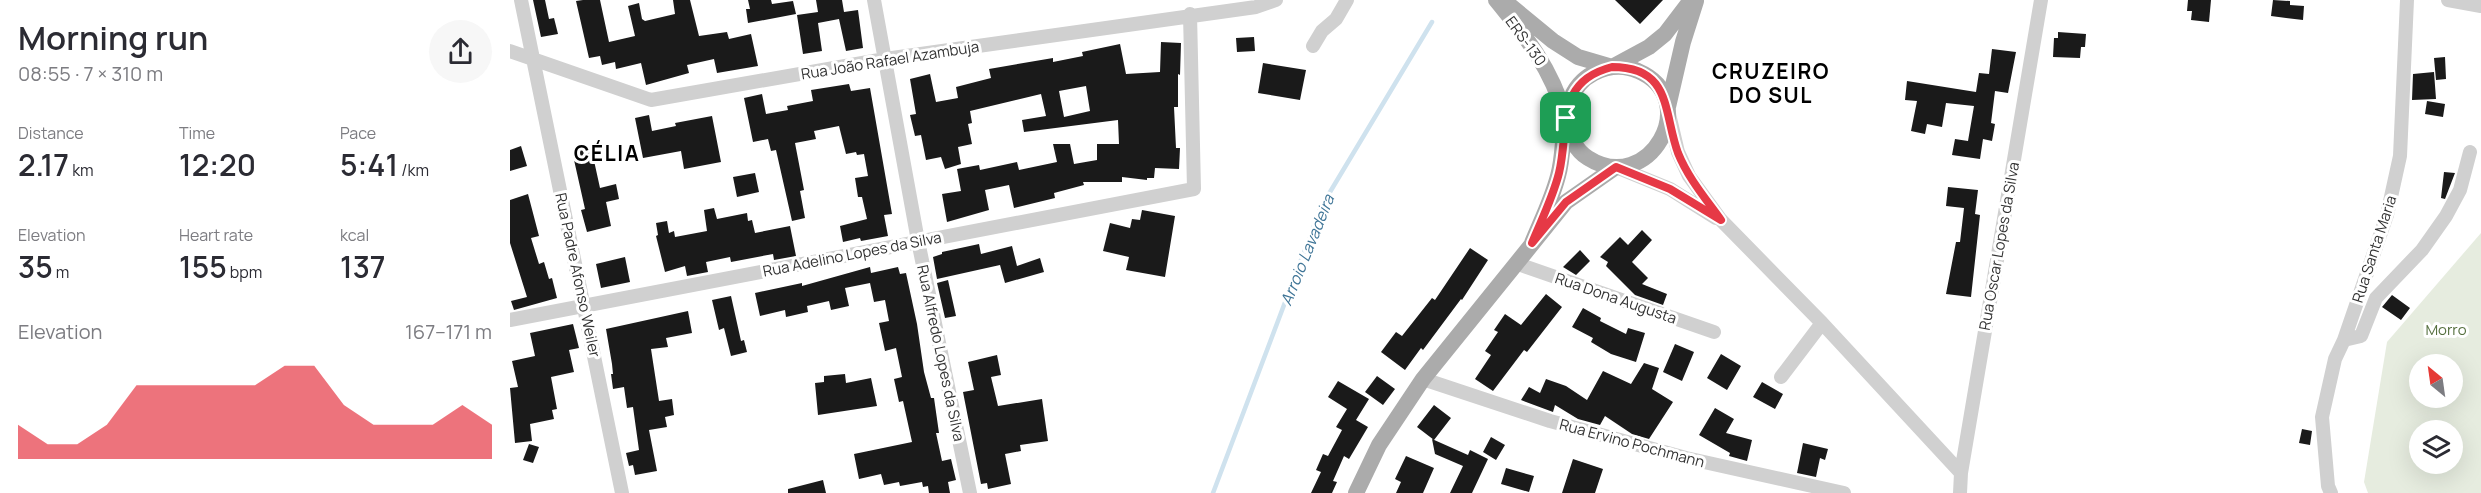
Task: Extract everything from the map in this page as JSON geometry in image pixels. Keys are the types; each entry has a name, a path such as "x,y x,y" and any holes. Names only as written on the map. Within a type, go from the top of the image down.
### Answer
{"main road":[{"name":"ERS-130","path":"1496,0 1532,44 1546,67 1566,118"},
{"name":"ERS-130","path":"1504,0 1553,41 1578,57 1612,67"},
{"path":"1532,243 1558,178 1563,159 1566,118 1573,94 1589,75 1612,67 1650,47 1665,34 1691,0"},
{"path":"1566,118 1571,139 1585,156 1605,166 1628,166 1651,154 1665,133 1667,108 1696,0"},
{"path":"1612,67 1634,69 1652,80 1665,97 1667,108"},
{"path":"1356,493 1379,445 1423,379 1566,202 1616,167"}],"street":[{"name":"Rua Padre Afonso Weiler","path":"521,0 622,493"},
{"name":"Rua Alfredo Lopes da Silva","path":"874,0 918,241 970,493"},
{"name":"Rua João Rafael Azambuja","path":"510,51 651,100 885,59 1276,0"},
{"path":"1314,46 1322,31 1336,19 1347,0"},
{"name":"Rua Oscar Lopes da Silva","path":"1960,493 1961,473 2041,0"},
{"name":"Rua Santa Maria","path":"2331,493 2322,417 2335,359 2344,340 2387,215 2400,156 2407,0"},
{"path":"2448,0 2481,6"},
{"name":"Rua Adelino Lopes da Silva","path":"510,320 1194,189 1190,14"},
{"path":"1667,108 1678,152 1689,176 1721,220 1822,323 1961,473"},
{"path":"2344,340 2361,336 2376,298 2422,249 2446,216 2460,190 2470,152"},
{"path":"1616,167 1670,189 1721,220"},
{"name":"Rua Dona Augusta","path":"1518,264 1714,332"},
{"path":"1781,377 1822,323"},
{"name":"Rua Ervino Pochmann","path":"1423,379 1561,424 1686,458 1844,493"}],"green space":[{"name":"Morro","path":"2481,233 2481,493 2368,493 2364,482 2387,342"}],"building":[{"path":"533,0 545,0 549,19 554,18 558,34 541,37"},
{"path":"600,0 609,42 635,36 628,6 639,3 642,19 645,21 675,14 673,0 690,0 699,36 727,32 729,39 751,34 758,66 717,73 714,59 687,65 689,73 646,85 641,63 616,69 615,62 602,65 600,56 589,58 576,1"},
{"path":"748,0 771,0 772,4 793,1 796,14 748,23 746,9 750,9"},
{"path":"816,0 842,0 844,12 858,10 863,48 846,51 839,19 818,23 822,51 803,54 797,15 818,12"},
{"path":"1615,0 1663,0 1640,24"},
{"path":"2188,0 2211,0 2209,22 2191,20 2192,11 2187,11"},
{"path":"2273,0 2290,1 2290,5 2304,6 2303,20 2271,16"},
{"path":"2058,32 2086,34 2085,47 2081,47 2080,58 2053,57 2054,38 2058,38"},
{"path":"1254,37 1255,51 1237,52 1236,38"},
{"path":"1161,42 1181,43 1178,107 1174,107 1176,148 1180,148 1179,169 1155,168 1154,178 1147,178 1147,180 1122,177 1122,182 1083,182 1084,185 1054,193 1055,198 1014,208 1009,185 985,190 989,210 947,222 942,194 961,191 957,169 979,165 980,170 1017,162 1019,170 1057,162 1053,144 1070,144 1074,164 1097,160 1097,144 1119,144 1118,120 1024,132 1022,120 1046,116 1041,94 970,111 972,123 968,124 972,144 958,147 961,164 945,169 941,157 926,160 921,135 915,136 910,115 916,114 910,79 930,74 936,102 958,98 956,87 991,78 989,69 1053,58 1053,62 1083,56 1082,52 1120,44 1126,74 1160,72","holes":["1086,86 1090,111 1064,117 1059,91"]},
{"path":"1992,49 2016,52 2008,93 1995,91 1991,123 1995,124 1992,141 1983,139 1980,159 1952,155 1955,139 1968,141 1974,106 1946,103 1942,127 1927,124 1925,134 1911,131 1917,101 1905,100 1907,81 1976,92 1979,73 1989,74"},
{"path":"2445,57 2446,79 2436,80 2434,58"},
{"path":"1263,63 1306,70 1300,100 1258,93"},
{"path":"2434,72 2436,99 2412,100 2413,74"},
{"path":"849,84 851,91 870,88 892,214 884,215 888,236 843,242 840,226 867,219 862,197 858,197 855,178 868,176 864,154 857,155 856,152 846,154 839,126 814,131 816,139 795,143 804,190 800,191 805,218 792,221 776,150 771,151 768,139 753,142 744,98 762,94 766,114 788,110 787,106 813,101 811,90"},
{"path":"2427,101 2445,104 2443,117 2425,114"},
{"path":"649,115 652,131 676,126 675,123 712,116 721,162 684,169 681,151 643,158 635,118"},
{"path":"521,146 527,166 510,171 510,150"},
{"path":"591,147 600,188 616,184 619,199 606,202 611,226 587,232 581,210 585,209 572,151"},
{"path":"2444,172 2455,173 2445,199 2441,198"},
{"path":"755,173 759,192 737,197 733,177"},
{"path":"1948,187 1978,190 1975,214 1980,215 1971,297 1946,294 1956,242 1960,242 1964,208 1946,206"},
{"path":"528,194 539,236 531,238 539,264 544,262 549,279 552,278 557,298 514,310 511,301 527,297 510,243 510,200"},
{"path":"714,208 717,219 747,213 748,221 752,220 755,233 790,226 796,256 774,260 773,254 731,262 730,257 706,262 708,272 687,276 685,266 665,272 656,236 658,235 656,223 667,221 669,233 674,231 675,237 707,231 704,210"},
{"path":"1142,210 1175,216 1165,277 1126,270 1129,257 1103,251 1110,223 1130,228 1132,219 1140,220"},
{"path":"1642,230 1652,240 1632,262 1648,278 1642,284 1667,294 1663,305 1635,295 1606,266 1608,262 1600,257 1620,237 1628,245"},
{"path":"979,244 981,254 1012,246 1017,266 1040,258 1044,272 1005,283 1000,265 937,279 933,257 942,252"},
{"path":"1470,248 1488,260 1462,300 1405,370 1381,352 1396,332 1402,336 1432,298 1435,300"},
{"path":"1580,250 1590,261 1576,275 1563,267"},
{"path":"625,257 630,282 601,288 596,264"},
{"path":"870,267 871,273 898,267 900,274 906,273 924,372 931,398 934,398 939,433 936,433 942,461 951,459 956,480 948,482 950,493 929,493 928,486 923,487 922,482 900,486 899,482 884,485 881,474 859,479 854,454 912,442 903,401 899,402 894,379 902,377 896,348 885,351 879,323 889,321 885,300 874,302 870,283 845,288 849,306 831,310 829,301 807,306 808,312 786,317 785,310 760,316 755,293 802,283 802,286"},
{"path":"948,280 956,316 945,318 937,283"},
{"path":"1546,294 1562,307 1527,352 1524,350 1493,391 1475,379 1491,355 1485,351 1498,332 1494,330 1505,314 1521,325"},
{"path":"2392,295 2410,308 2401,320 2382,307"},
{"path":"731,296 741,341 744,340 747,352 731,356 724,328 719,330 712,300"},
{"path":"1583,308 1601,318 1600,321 1626,334 1628,328 1645,333 1636,362 1611,354 1591,342 1593,338 1572,327"},
{"path":"688,311 692,333 666,338 668,347 651,349 659,401 672,399 674,415 665,417 667,427 649,430 657,471 635,475 633,465 629,466 626,453 639,450 633,407 627,408 624,387 613,389 612,364 606,329"},
{"path":"573,324 579,348 569,350 574,372 551,377 557,409 552,410 554,419 530,424 532,441 515,443 510,388 518,387 512,361 535,356 530,333"},
{"path":"1675,344 1694,352 1682,381 1663,372"},
{"path":"1721,354 1741,366 1727,390 1707,378"},
{"path":"997,355 1001,375 991,377 998,406 1042,399 1048,441 1020,445 1021,451 1005,454 1011,484 988,489 987,483 981,484 963,392 974,390 968,362"},
{"path":"1644,363 1659,368 1652,389 1673,402 1649,439 1632,434 1605,416 1600,425 1578,419 1555,405 1553,412 1521,400 1529,387 1540,393 1546,379 1566,386 1587,400 1603,371 1631,384"},
{"path":"845,374 846,383 871,378 877,406 818,415 815,383 824,382 824,376"},
{"path":"1377,376 1395,389 1383,405 1365,392"},
{"path":"1338,381 1369,399 1356,420 1368,427 1349,459 1344,456 1333,481 1337,482 1332,493 1311,493 1321,472 1316,470 1323,454 1328,456 1342,430 1336,427 1347,409 1328,397"},
{"path":"1762,382 1783,394 1775,409 1753,397"},
{"path":"1434,405 1451,418 1434,440 1417,427"},
{"path":"1715,408 1734,419 1726,433 1752,440 1747,461 1729,456 1730,453 1699,435"},
{"path":"2302,429 2312,431 2310,445 2299,443"},
{"path":"1491,437 1505,445 1496,460 1483,452"},
{"path":"1432,439 1468,455 1470,450 1488,459 1472,493 1450,493 1463,466 1435,454"},
{"path":"1803,443 1828,449 1825,460 1820,458 1816,477 1797,473"},
{"path":"529,444 539,447 533,463 523,460"},
{"path":"1406,456 1434,468 1423,493 1396,493 1401,482 1395,479"},
{"path":"1573,459 1603,469 1595,493 1562,493"},
{"path":"1506,468 1534,476 1529,492 1501,484"},
{"path":"823,480 826,493 788,493 788,489"}],"waterway":[{"name":"Arroio Lavadeira","path":"1213,493 1321,207 1432,22"}],"district":[{"name":"CRUZEIRO DO SUL","path":"1771,83"},
{"name":"CÉLIA","path":"607,153"}],"route":[{"path":"1612,67 1634,69 1644,74 1660,88 1665,97 1678,152 1689,176 1721,220 1670,189 1616,167 1566,202 1532,243 1558,178 1563,159 1566,118 1573,94 1589,75 1612,67"}]}
